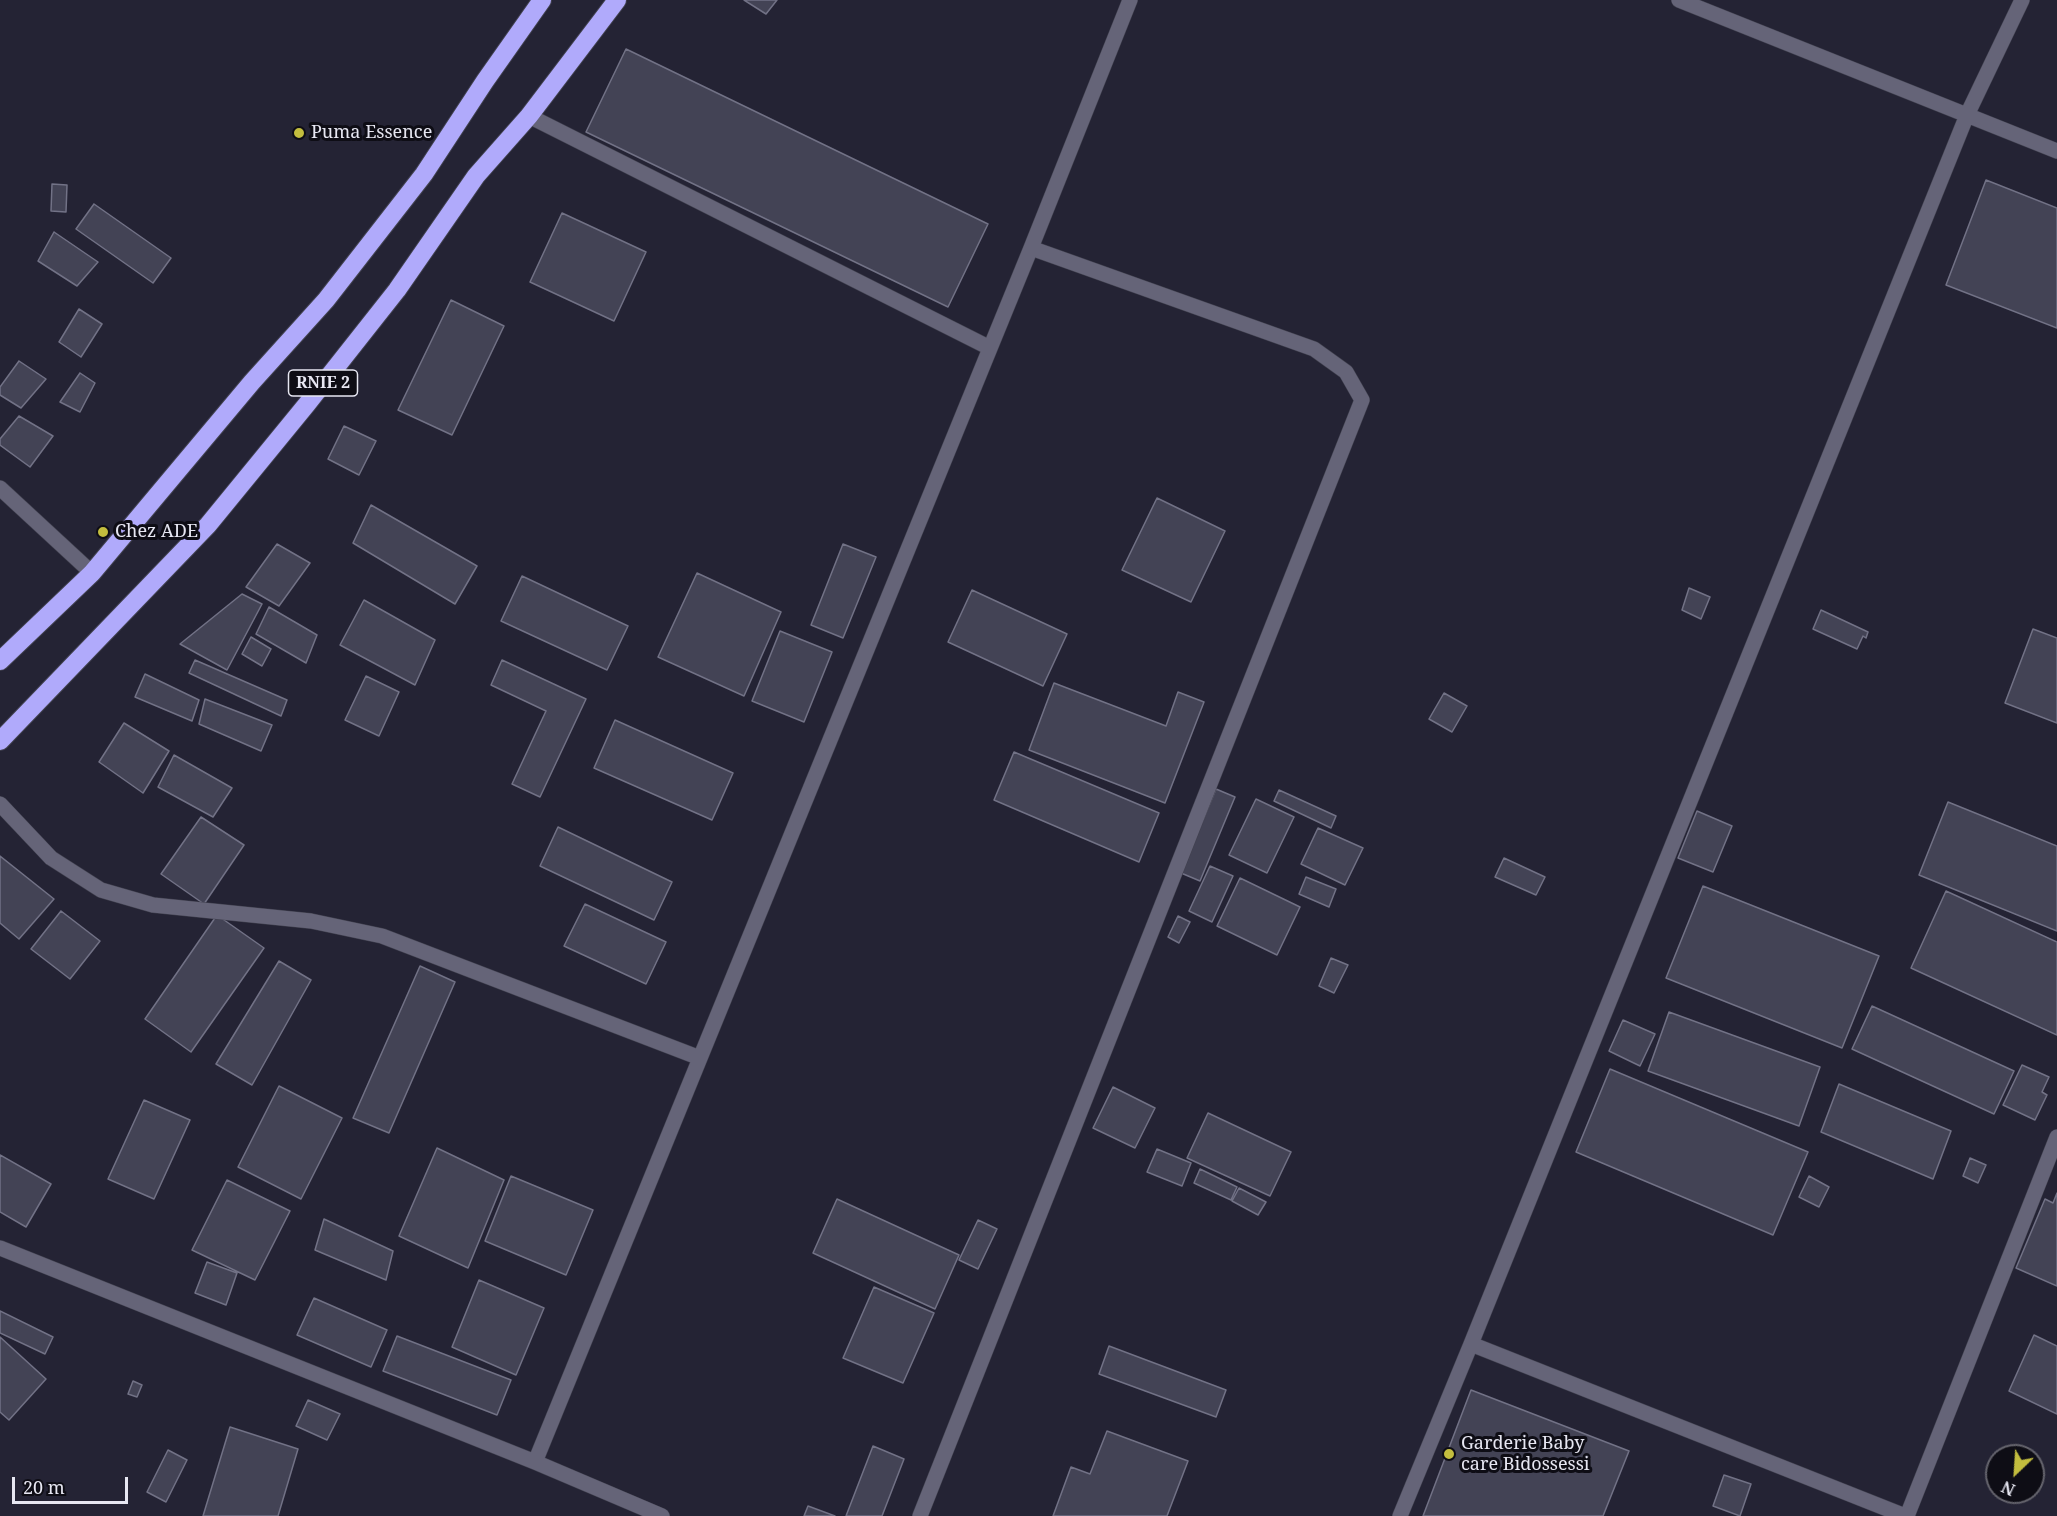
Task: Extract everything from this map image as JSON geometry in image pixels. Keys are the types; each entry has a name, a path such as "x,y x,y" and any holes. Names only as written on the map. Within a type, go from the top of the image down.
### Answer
{"highway":[{"name":"RNIE 2","path":"0,661 92,573 252,382 326,300 424,174 542,0"},
{"name":"RNIE 2","path":"0,741 208,525 397,290 476,176 529,116 617,0"}],"street":[{"path":"535,1461 1032,248 1130,0"},
{"path":"1679,0 2057,151"},
{"path":"1400,1516 1967,115 2022,0"},
{"path":"529,116 990,348"},
{"path":"920,1516 1362,400 1346,372 1314,349 1032,248"},
{"path":"0,488 92,573"},
{"path":"0,804 51,858 101,890 153,905 311,921 382,936 700,1058"},
{"path":"1471,1344 1906,1516 2057,1137"},
{"path":"0,1248 535,1461 662,1516"}],"building":[{"path":"744,0 777,0 766,14"},
{"path":"626,49 988,224 948,307 586,132"},
{"path":"1986,180 2057,208 2057,328 1946,285"},
{"path":"52,184 67,185 66,212 51,211"},
{"path":"94,204 171,258 153,283 76,229"},
{"path":"562,213 646,252 614,321 530,282"},
{"path":"54,232 98,262 77,286 38,261"},
{"path":"451,300 504,326 452,435 398,410"},
{"path":"79,309 102,324 81,357 59,342"},
{"path":"19,361 46,379 21,408 0,395 0,387"},
{"path":"80,373 95,383 80,412 60,402"},
{"path":"19,416 53,436 30,467 0,445 0,439"},
{"path":"344,426 376,441 359,475 328,459"},
{"path":"1157,498 1225,531 1191,602 1122,570"},
{"path":"371,505 477,566 455,604 353,543"},
{"path":"277,544 310,563 279,606 246,587"},
{"path":"843,544 876,557 843,638 811,625"},
{"path":"697,573 781,612 744,696 658,657"},
{"path":"522,576 628,626 607,670 501,621"},
{"path":"1689,588 1710,597 1701,619 1682,610"},
{"path":"972,590 1067,634 1043,686 948,642"},
{"path":"242,594 262,604 227,670 180,644"},
{"path":"364,600 435,640 415,685 340,645"},
{"path":"269,607 317,635 306,663 256,634"},
{"path":"1821,610 1868,632 1866,638 1863,636 1857,649 1813,629"},
{"path":"2033,629 2057,638 2057,723 2005,703"},
{"path":"780,631 832,652 804,722 752,701"},
{"path":"251,637 271,649 262,666 242,654"},
{"path":"195,660 287,700 281,716 189,673"},
{"path":"502,660 586,699 540,797 512,784 546,711 491,685"},
{"path":"145,674 199,700 192,721 135,697"},
{"path":"366,676 399,692 379,736 345,720"},
{"path":"1054,683 1166,726 1178,692 1204,702 1165,803 1029,750"},
{"path":"1444,693 1467,706 1452,732 1429,719"},
{"path":"205,699 272,725 261,751 199,724"},
{"path":"615,720 733,773 712,820 594,768"},
{"path":"124,723 169,751 143,793 99,762"},
{"path":"1014,752 1159,813 1139,862 994,800"},
{"path":"174,755 232,788 213,817 158,787"},
{"path":"1216,789 1235,797 1200,881 1181,873"},
{"path":"1279,790 1336,816 1331,828 1274,801"},
{"path":"1256,799 1294,817 1267,873 1229,855"},
{"path":"1948,802 2057,846 2057,931 1919,875"},
{"path":"1697,811 1732,826 1713,872 1678,858"},
{"path":"201,817 244,845 204,904 161,874"},
{"path":"558,827 672,882 654,920 540,866"},
{"path":"1318,828 1363,848 1345,885 1301,864"},
{"path":"0,856 54,899 19,939 0,923"},
{"path":"1504,858 1545,877 1536,895 1495,877"},
{"path":"1210,866 1233,876 1212,922 1189,911"},
{"path":"1306,877 1336,889 1329,907 1299,894"},
{"path":"1240,878 1300,907 1277,955 1217,926"},
{"path":"1703,886 1879,956 1842,1048 1666,978"},
{"path":"1946,891 2057,942 2057,1035 1911,968"},
{"path":"585,904 666,942 646,984 564,946"},
{"path":"61,911 100,941 70,979 31,949"},
{"path":"217,915 264,948 191,1052 145,1019"},
{"path":"1178,916 1190,922 1179,943 1168,937"},
{"path":"1331,958 1348,965 1334,993 1319,986"},
{"path":"279,961 311,980 252,1085 216,1064"},
{"path":"420,966 455,982 389,1133 353,1118"},
{"path":"1872,1006 2014,1071 1994,1114 1852,1049"},
{"path":"1669,1012 1820,1067 1799,1126 1648,1071"},
{"path":"1623,1020 1655,1034 1640,1066 1609,1051"},
{"path":"2022,1065 2049,1077 2042,1092 2047,1095 2035,1120 2003,1105"},
{"path":"1610,1069 1808,1152 1773,1235 1576,1152"},
{"path":"1839,1084 1951,1131 1933,1179 1821,1132"},
{"path":"279,1086 342,1118 301,1199 238,1167"},
{"path":"1113,1087 1155,1108 1135,1148 1093,1128"},
{"path":"144,1100 190,1120 154,1199 108,1179"},
{"path":"1208,1113 1291,1152 1270,1196 1187,1158"},
{"path":"437,1148 504,1180 468,1268 399,1236"},
{"path":"1157,1149 1191,1163 1182,1186 1147,1172"},
{"path":"0,1155 51,1184 26,1227 0,1212"},
{"path":"1970,1158 1986,1165 1978,1183 1963,1176"},
{"path":"1200,1169 1237,1187 1231,1200 1194,1183"},
{"path":"511,1176 593,1210 566,1275 485,1241"},
{"path":"1809,1176 1829,1187 1819,1207 1799,1197"},
{"path":"227,1180 290,1211 255,1280 192,1250"},
{"path":"1239,1188 1266,1202 1258,1215 1232,1201"},
{"path":"2057,1193 2057,1286 2016,1268 2045,1199 2053,1203"},
{"path":"837,1199 959,1255 935,1309 813,1253"},
{"path":"324,1219 393,1251 386,1280 315,1250"},
{"path":"978,1220 997,1229 978,1269 959,1260"},
{"path":"207,1262 237,1273 226,1305 195,1293"},
{"path":"479,1280 544,1308 516,1375 452,1347"},
{"path":"874,1287 934,1313 903,1383 843,1358"},
{"path":"314,1298 387,1330 371,1367 297,1335"},
{"path":"0,1311 53,1337 45,1354 0,1333"},
{"path":"2034,1335 2057,1346 2057,1414 2009,1391"},
{"path":"397,1336 511,1380 497,1415 383,1371"},
{"path":"0,1337 46,1379 9,1420 0,1412"},
{"path":"1109,1346 1226,1390 1216,1417 1099,1374"},
{"path":"133,1381 142,1385 137,1397 128,1394"},
{"path":"1471,1390 1629,1451 1603,1516 1423,1516"},
{"path":"308,1400 340,1414 327,1440 296,1426"},
{"path":"230,1427 298,1449 278,1516 203,1516"},
{"path":"1107,1431 1188,1461 1167,1516 1053,1516 1071,1467 1090,1474"},
{"path":"873,1446 904,1459 882,1516 846,1516"},
{"path":"168,1450 187,1460 166,1502 147,1492"},
{"path":"1724,1475 1751,1484 1740,1516 1713,1506"},
{"path":"808,1506 835,1516 804,1516"}],"place":[{"name":"Puma Essence","path":"299,133"},
{"name":"Chez ADE","path":"103,532"},
{"name":"Garderie Baby care Bidossessi","path":"1449,1454"}]}
